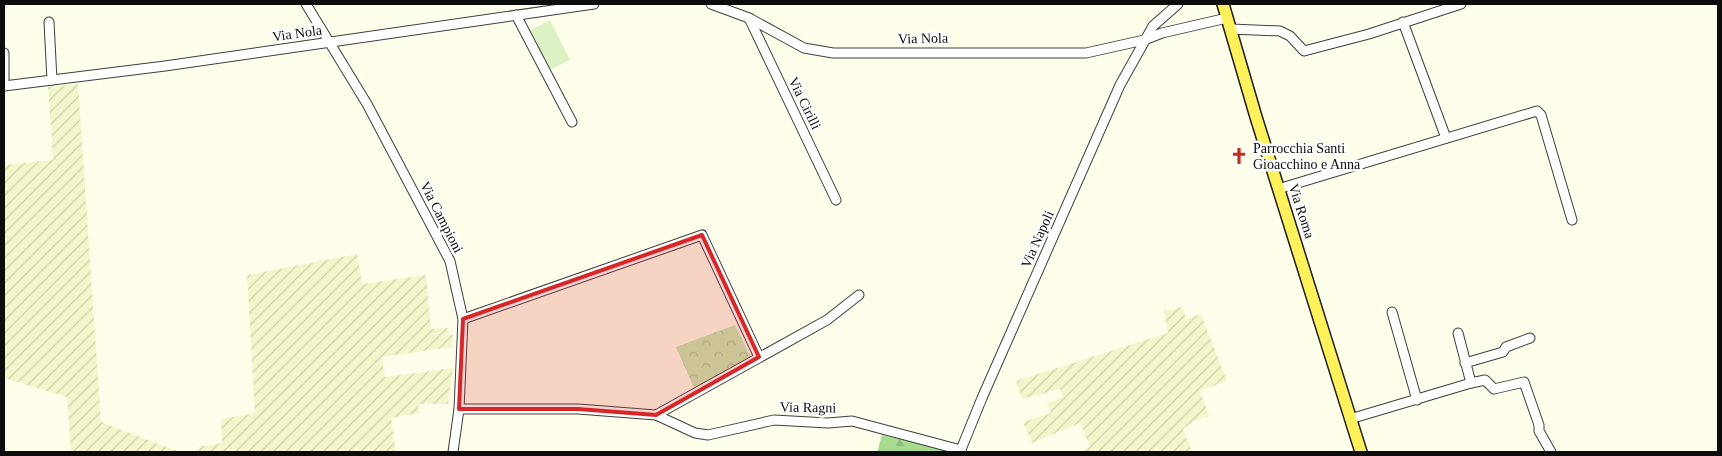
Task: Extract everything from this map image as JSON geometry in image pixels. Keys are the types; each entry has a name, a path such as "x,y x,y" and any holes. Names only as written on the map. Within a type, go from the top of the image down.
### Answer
{"main road":[{"name":"Via Roma","path":"1223,4 1278,189 1361,452"}],"street":[{"name":"Via Campioni","path":"306,4 322,34 331,42 367,104 450,261 463,320 459,409 453,452"},
{"name":"Via Nola","path":"4,86 516,15 538,8 594,4"},
{"name":"Via Nola","path":"711,4 749,18 796,45 822,52 1086,53 1227,18"},
{"name":"Via Napoli","path":"964,450 1116,94 1153,26 1178,4"},
{"path":"1231,29 1280,31 1290,36 1304,51 1369,34 1461,4"},
{"path":"516,15 572,122"},
{"name":"Via Cirilli","path":"749,18 836,200"},
{"path":"49,22 52,80"},
{"path":"1403,22 1446,138"},
{"path":"4,53 4,86"},
{"path":"1278,189 1537,111 1541,115 1572,220"},
{"path":"463,320 702,235 759,357"},
{"path":"656,415 827,320 859,295"},
{"path":"1392,312 1417,400"},
{"path":"1458,333 1471,383"},
{"path":"1466,363 1503,352 1506,347 1530,338"},
{"path":"1350,419 1485,380 1494,389 1524,382 1539,425 1539,431 1550,452"},
{"name":"Via Ragni","path":"459,409 578,409 656,415 695,433 708,435 774,420 828,423 852,421 964,450"}],"highlighted area":[{"path":"702,235 759,357 656,415 578,409 459,409 463,319"}],"green space":[{"path":"550,20 570,60 548,71 527,32"},
{"path":"78,84 101,422 180,452 71,452 67,397 4,378 4,165 53,160 48,87"},
{"path":"357,254 362,284 426,275 431,329 448,328 449,335 453,335 452,347 382,357 385,377 453,368 448,404 418,404 419,413 391,418 396,452 199,452 198,447 222,443 221,419 255,413 247,275"},
{"path":"1182,307 1186,319 1201,314 1227,381 1200,391 1209,416 1193,422 1183,429 1192,452 1079,452 1090,447 1080,423 1032,443 1023,422 1051,413 1047,403 1063,397 1060,389 1022,399 1016,381 1168,333 1164,311"},
{"path":"735,325 752,360 696,392 676,347"},
{"path":"882,435 958,452 877,452"}],"place":[{"name":"Parrocchia Santi Gioacchino e Anna","path":"1239,156"}]}
